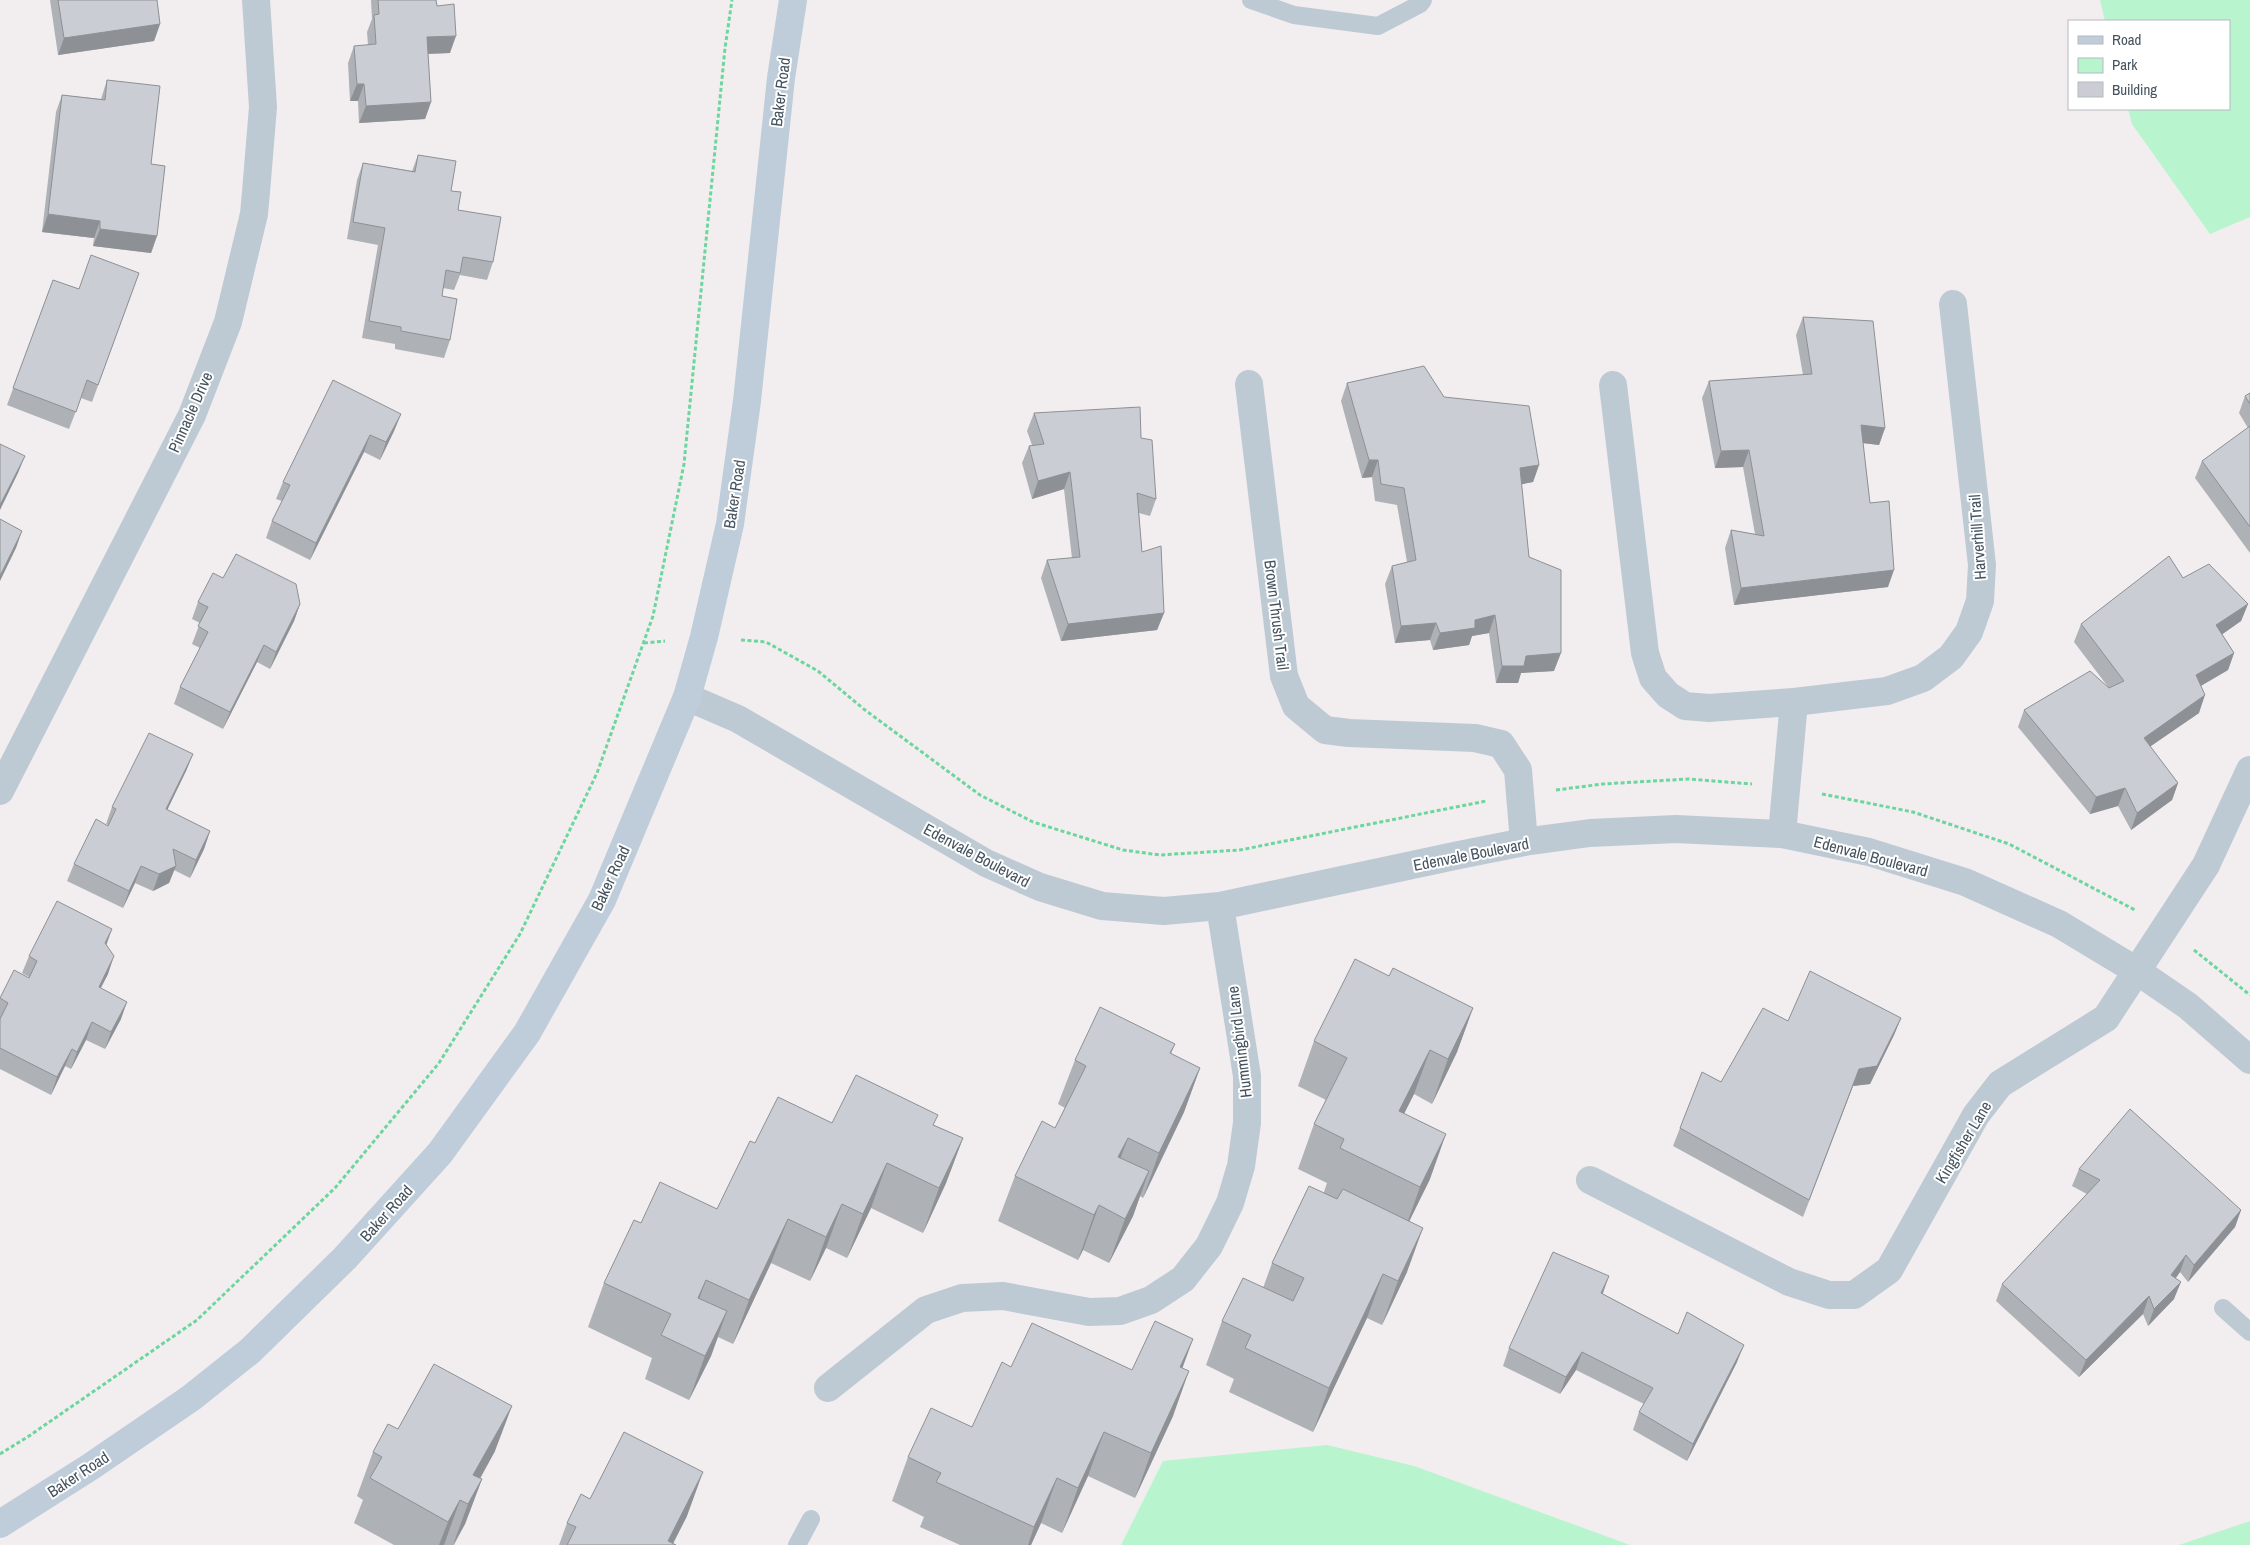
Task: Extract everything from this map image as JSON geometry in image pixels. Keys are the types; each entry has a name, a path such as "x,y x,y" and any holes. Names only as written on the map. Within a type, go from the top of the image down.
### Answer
{"main road":[{"name":"Baker Road","path":"0,1524 90,1467 191,1398 250,1350 345,1258 440,1153 527,1033 602,900 687,697 704,637 730,524 747,401 780,88 793,0"}],"street":[{"name":"Pinnacle Drive","path":"0,791 192,416 228,322 254,214 263,107 256,0"},
{"name":"Harverhill Trail","path":"1613,385 1645,653 1653,678 1668,695 1685,706 1709,708 1794,702 1887,691 1923,678 1951,657 1970,632 1980,601 1982,565 1953,304"},
{"name":"Brown Thrush Trail","path":"1249,384 1284,676 1296,706 1325,730 1348,734 1475,738 1501,744 1518,770 1524,842"},
{"name":"Edenvale Boulevard","path":"687,697 738,719 986,863 1040,887 1102,906 1164,911 1220,906 1524,842 1590,833 1676,829 1782,834 1868,852 1965,882 2059,924 2137,970 2188,1006 2250,1060"},
{"path":"1782,834 1794,702"},
{"name":"Kingfisher Lane","path":"1590,1180 1789,1282 1829,1295 1854,1295 1889,1270 1976,1115 2000,1084 2106,1018 2206,865 2250,770"},
{"name":"Hummingbird Lane","path":"828,1388 926,1310 962,1298 1003,1296 1090,1312 1120,1311 1151,1300 1183,1279 1209,1246 1230,1203 1241,1166 1247,1122 1247,1076 1220,906"}],"lane":[{"path":"1251,0 1294,15 1378,26 1420,4 1423,0"},
{"path":"2223,1308 2250,1332"},
{"path":"797,1545 811,1519"}],"path":[{"path":"0,1454 197,1320 335,1188 439,1063 520,934 597,773 653,616 684,464 725,48 732,0"}],"green space":[{"path":"2100,0 2250,0 2250,217 2210,234 2132,124 2128,110 2230,110 2230,20 2105,20"},
{"path":"1327,1445 1414,1466 1630,1545 1121,1545 1163,1461"},
{"path":"2250,1521 2250,1545 2179,1545"}],"building":[{"path":"58,0 157,0 160,24 64,38"},
{"path":"378,0 436,0 437,6 454,4 456,36 427,37 431,102 366,106 364,84 357,84 354,46 376,44 374,15 379,14"},
{"path":"107,80 160,86 151,164 165,166 157,236 100,229 100,221 48,214 62,95 105,100"},
{"path":"418,155 456,161 451,191 461,192 458,210 501,217 493,262 463,257 460,273 446,270 442,296 457,299 450,340 401,331 401,327 369,321 385,228 353,222 363,163 415,172"},
{"path":"91,255 139,273 98,385 87,380 76,412 13,388 53,280 79,289"},
{"path":"1803,317 1873,321 1885,428 1861,425 1870,503 1889,501 1894,570 1741,588 1731,530 1764,536 1749,450 1721,451 1709,381 1812,374"},
{"path":"1424,366 1444,397 1529,406 1539,465 1520,468 1529,557 1561,570 1561,653 1526,656 1524,666 1502,666 1495,615 1475,620 1475,628 1440,633 1436,623 1401,626 1392,566 1416,560 1404,488 1381,484 1378,460 1369,460 1347,383"},
{"path":"333,380 401,414 386,442 370,435 316,543 272,521 290,485 283,482"},
{"path":"2250,393 2250,404 2245,396"},
{"path":"1140,407 1141,438 1152,440 1156,499 1137,493 1142,552 1161,546 1164,613 1068,624 1047,560 1080,557 1070,472 1038,481 1029,446 1044,444 1034,413"},
{"path":"2250,426 2250,527 2202,461"},
{"path":"0,444 25,456 0,505"},
{"path":"0,519 22,531 0,576"},
{"path":"236,554 296,584 300,604 276,652 264,645 230,712 180,687 208,632 198,626 208,607 198,602 213,573 223,578"},
{"path":"2169,556 2183,578 2209,564 2248,604 2216,625 2234,653 2196,675 2205,695 2144,738 2178,783 2137,813 2125,788 2096,797 2024,710 2090,671 2109,688 2124,681 2081,624"},
{"path":"149,733 193,754 166,809 210,831 196,860 173,849 176,866 159,874 141,866 129,891 74,864 96,819 108,826 116,809 112,807"},
{"path":"57,901 112,929 105,943 114,956 99,987 127,1002 111,1032 92,1022 77,1052 72,1049 57,1077 0,1048 0,1019 8,1003 0,998 14,970 29,978 37,961 29,956"},
{"path":"1355,959 1389,976 1393,968 1473,1008 1448,1059 1430,1050 1399,1111 1446,1134 1420,1187 1340,1148 1344,1139 1314,1124 1347,1058 1314,1041"},
{"path":"1810,971 1901,1018 1877,1066 1859,1069 1809,1200 1680,1128 1702,1072 1721,1082 1763,1008 1788,1021"},
{"path":"1100,1007 1175,1044 1170,1053 1200,1068 1159,1153 1128,1138 1118,1157 1149,1171 1125,1219 1099,1205 1094,1215 1015,1176 1042,1121 1055,1128 1086,1066 1075,1060"},
{"path":"856,1075 938,1115 933,1125 963,1138 939,1188 887,1163 863,1214 842,1204 826,1237 788,1219 749,1300 706,1280 698,1298 727,1311 705,1356 661,1335 671,1314 604,1283 634,1220 641,1223 660,1182 717,1209 750,1141 755,1143 778,1097 832,1123"},
{"path":"2130,1109 2241,1210 2194,1265 2186,1255 2171,1275 2181,1282 2154,1309 2149,1296 2086,1360 2002,1284 2100,1180 2079,1169"},
{"path":"1309,1186 1337,1199 1343,1189 1423,1228 1398,1281 1383,1274 1329,1388 1245,1348 1251,1335 1222,1321 1243,1278 1293,1301 1304,1278 1272,1263"},
{"path":"1553,1252 1609,1276 1601,1293 1678,1334 1687,1312 1744,1345 1693,1444 1639,1412 1653,1388 1582,1352 1566,1377 1509,1348"},
{"path":"1155,1321 1193,1339 1180,1367 1189,1371 1151,1453 1104,1432 1078,1488 1057,1478 1034,1527 936,1482 941,1473 908,1457 931,1408 972,1427 1002,1362 1011,1367 1032,1323 1132,1370"},
{"path":"434,1364 512,1406 473,1475 482,1479 468,1504 460,1500 448,1522 370,1478 382,1457 373,1452 388,1424 398,1429"},
{"path":"624,1432 703,1472 668,1541 676,1545 567,1545 576,1527 567,1523 581,1494 590,1499"}]}
